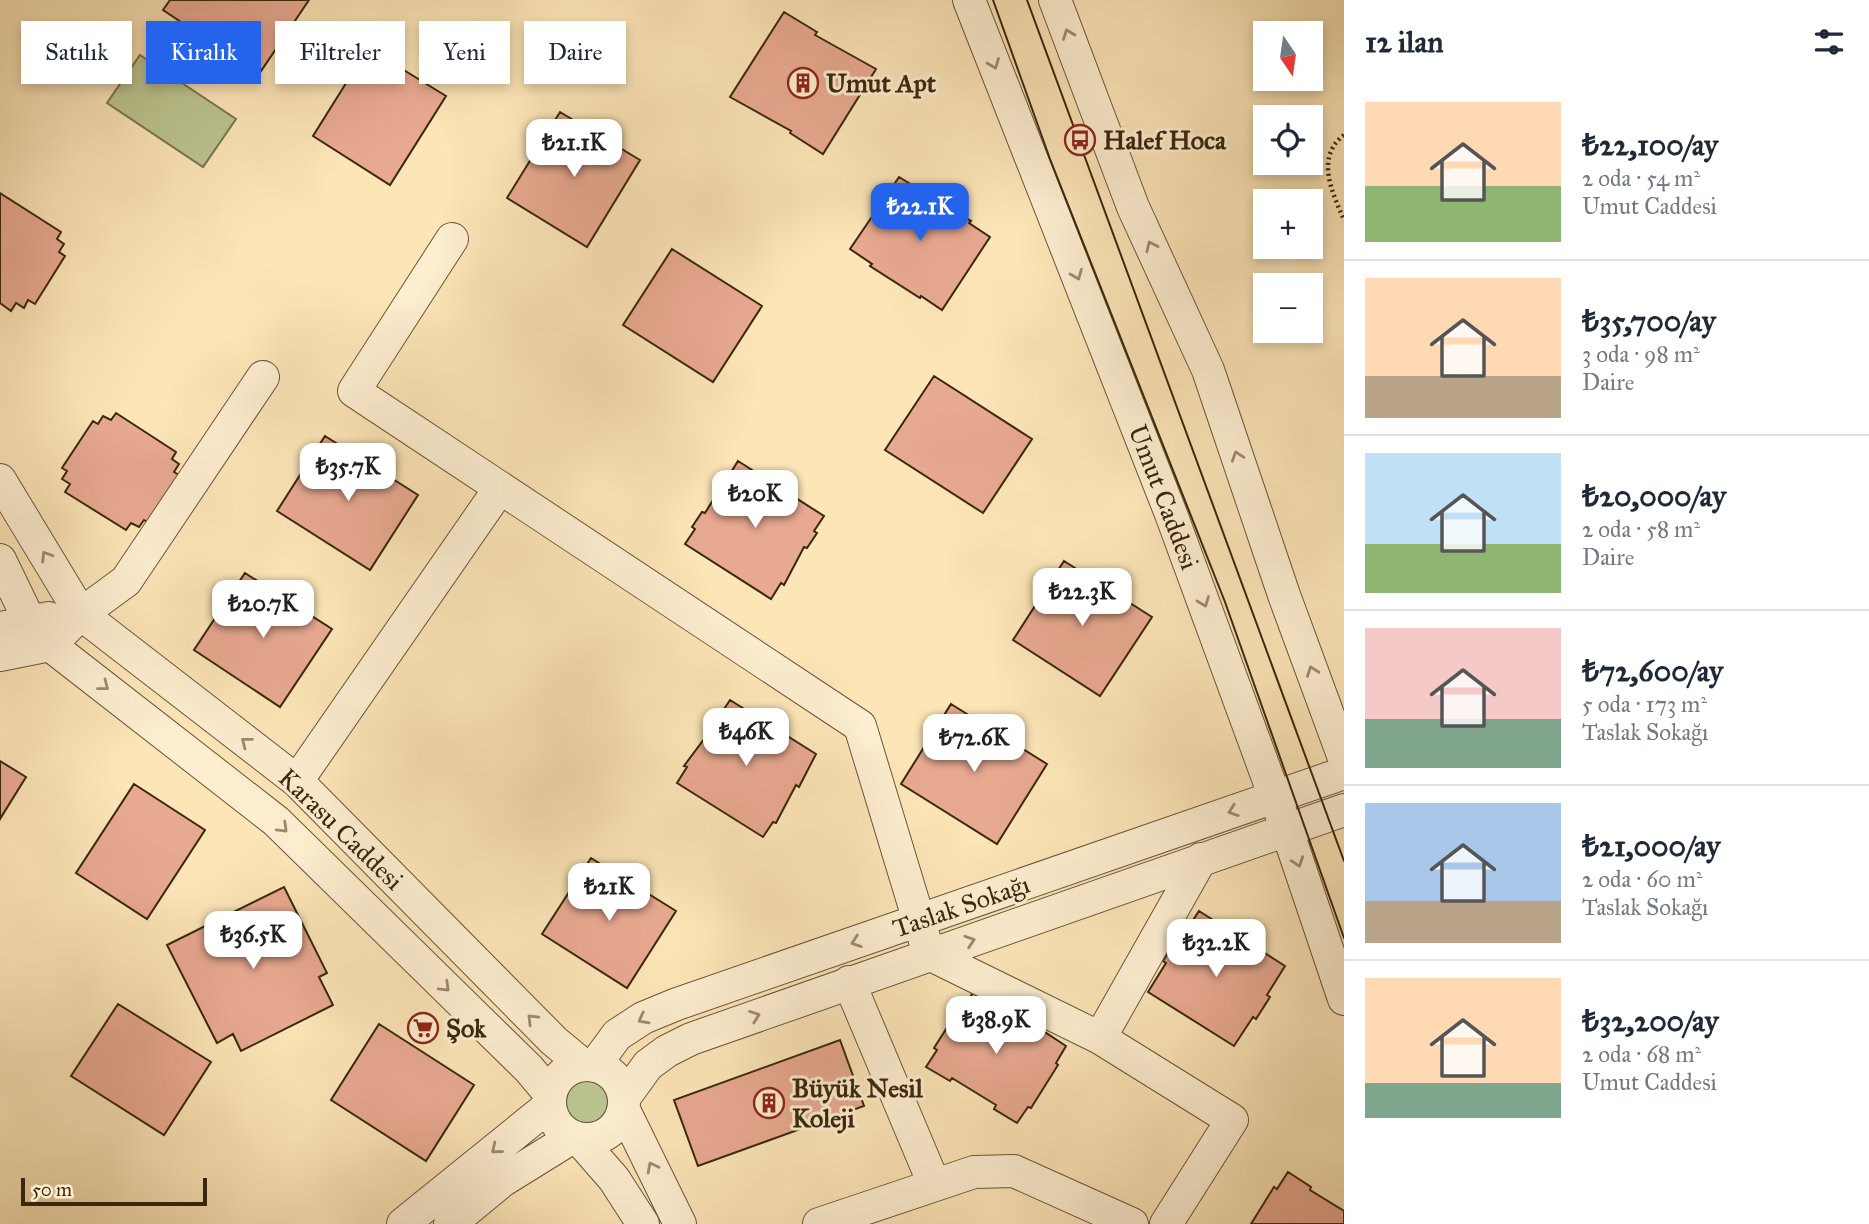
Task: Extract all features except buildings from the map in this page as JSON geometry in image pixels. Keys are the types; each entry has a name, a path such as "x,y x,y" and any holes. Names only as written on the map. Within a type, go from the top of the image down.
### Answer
{"street":[{"name":"Umut Caddesi","path":"969,0 1171,514 1275,796 1344,999"},
{"path":"1055,0 1133,207 1208,370 1284,595 1344,758"},
{"path":"452,239 354,391 860,726 929,954 1100,1038 1232,1119 1166,1224"},
{"path":"0,655 50,645 81,614 126,581 263,377"},
{"path":"0,480 81,614"},
{"path":"297,781 500,488"},
{"name":"Karasu Caddesi","path":"0,560 15,624 50,645 276,821 529,1069 549,1100"},
{"path":"15,624 81,614"},
{"name":"Karasu Caddesi","path":"81,614 297,781 554,1041 589,1065"},
{"name":"Taslak Sokağı","path":"589,1065 617,1035 643,1018 1344,773"},
{"name":"Taslak Sokağı","path":"624,1104 648,1065 667,1051 691,1039 1344,810"},
{"path":"1100,1038 1201,859"},
{"path":"849,982 934,1184"},
{"path":"643,1224 614,1179 576,1138 559,1127 552,1117 549,1100 554,1083 571,1068 589,1065 615,1077 621,1087 624,1104 680,1224"},
{"path":"403,1224 549,1100"},
{"path":"450,1224 502,1181 576,1138 591,1140 612,1130 624,1104"},
{"path":"819,1224 974,1172 1014,1171 1132,1224"}],"path":[{"path":"1344,135 1331,150 1327,168 1344,220"}],"green space":[{"path":"140,55 146,59 146,84 184,84 236,119 203,167 107,103 120,84 132,84 132,67"},
{"path":"587,1081 602,1087 608,1102 602,1117 587,1123 572,1117 566,1102 572,1087"}],"tram line":[{"path":"993,0 1050,159 1225,602 1344,938"},
{"path":"1027,0 1344,861"}],"place":[{"name":"Umut Apt","path":"803,83"},
{"name":"Halef Hoca","path":"1080,140"},
{"name":"Şok","path":"423,1028"},
{"name":"Büyük Nesil Koleji","path":"769,1103"}]}
